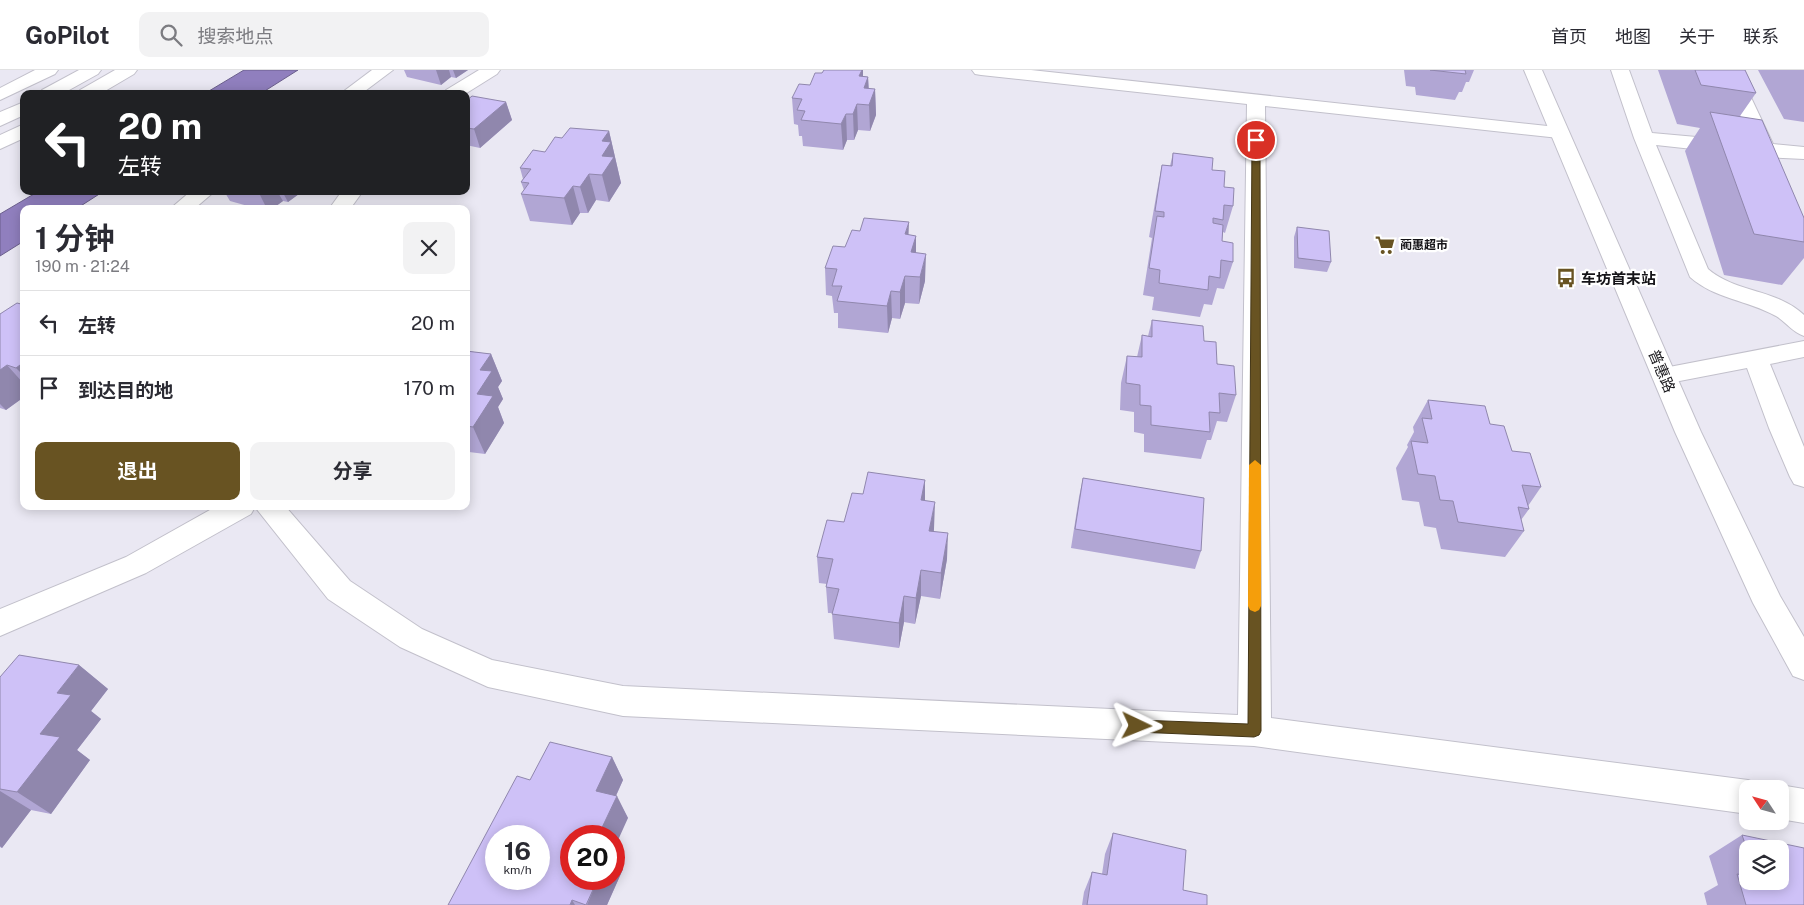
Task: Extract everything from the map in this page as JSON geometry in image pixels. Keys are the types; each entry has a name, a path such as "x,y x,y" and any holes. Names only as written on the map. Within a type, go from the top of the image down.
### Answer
{"main road":[{"path":"0,96 49,70"},
{"path":"55,90 92,70"},
{"path":"93,90 128,70"},
{"path":"356,90 384,70"},
{"path":"458,90 491,70"},
{"path":"981,70 1559,132"},
{"name":"普惠路","path":"1533,70 1707,475 1768,604 1804,666"},
{"path":"1620,70 1644,138 1698,272 1707,281 1718,287 1785,311 1804,328"},
{"path":"1729,70 1769,158"},
{"path":"1254,731 1256,100"},
{"path":"0,120 20,109"},
{"path":"0,143 20,132"},
{"path":"1644,138 1769,158 1804,153"},
{"path":"186,205 200,195"},
{"path":"342,205 350,195"},
{"path":"1664,376 1804,349"},
{"path":"1756,358 1782,428 1804,477"},
{"path":"0,623 136,565 234,510"},
{"path":"271,510 339,590 411,638 488,673 623,701 1254,731 1739,796"},
{"path":"1789,804 1804,806"}],"shaded area":[{"path":"244,70 298,70 266,90 211,90"},
{"path":"32,195 98,195 82,205 20,205 20,244 0,256 0,214"}],"building":[{"path":"824,70 862,70 859,76 868,77 864,88 875,89 869,105 857,104 853,114 846,114 841,124 801,120 805,111 797,110 802,99 792,98 799,84 810,85 815,73 822,73"},
{"path":"1430,70 1465,70 1466,74"},
{"path":"1695,70 1745,70 1756,93 1701,85"},
{"path":"472,96 506,102 474,129 470,128 470,98"},
{"path":"1710,112 1762,120 1804,218 1804,242 1754,234"},
{"path":"570,128 609,131 602,141 611,142 602,156 614,157 602,175 589,174 580,187 573,186 564,198 521,194 529,183 521,182 531,169 520,168 533,150 545,152 555,137 562,138"},
{"path":"1173,153 1213,158 1212,170 1225,171 1224,187 1234,188 1233,206 1224,205 1223,220 1213,218 1213,223 1223,225 1222,241 1233,243 1233,262 1221,260 1220,278 1209,276 1208,290 1159,283 1160,270 1149,268 1157,216 1164,217 1164,212 1155,211 1162,165 1172,166"},
{"path":"864,218 909,222 905,234 916,236 911,252 926,254 920,277 905,276 900,292 891,291 887,306 837,301 842,286 832,286 837,269 825,268 833,246 845,247 852,230 860,231"},
{"path":"1297,227 1329,231 1331,262 1298,258"},
{"path":"17,303 20,304 20,365 16,368 7,365 0,370 0,314"},
{"path":"1152,320 1203,326 1204,341 1216,342 1217,364 1234,366 1236,395 1219,393 1220,413 1209,412 1210,432 1151,425 1151,406 1140,405 1140,385 1126,383 1127,356 1142,357 1142,335 1152,337"},
{"path":"470,351 491,354 480,370 492,371 477,394 493,396 473,427 470,427"},
{"path":"1428,400 1485,406 1490,424 1504,426 1512,451 1530,453 1541,487 1522,485 1529,509 1518,507 1524,531 1458,522 1453,501 1440,500 1435,476 1418,474 1411,441 1428,443 1422,418 1432,419"},
{"path":"868,472 925,480 921,500 935,502 929,531 948,533 941,573 921,570 916,598 904,596 899,623 832,614 839,589 826,587 833,559 817,557 827,520 844,522 852,493 863,494"},
{"path":"1083,478 1204,498 1201,551 1075,529"},
{"path":"19,655 79,665 57,693 71,695 40,734 60,737 17,792 0,789 0,677"},
{"path":"550,742 612,757 596,791 617,796 603,825 560,825 560,890 593,890 586,905 572,900 570,905 448,905 485,836 485,890 550,890 550,825 491,825 517,776 530,780"},
{"path":"1113,833 1186,850 1183,890 1207,895 1207,905 1087,905 1092,872 1107,875"},
{"path":"1742,835 1766,840 1744,840"},
{"path":"1789,845 1804,848 1804,905 1746,905 1742,890 1789,890"}],"slow traffic":[{"path":"1255,465 1255,606"}],"place":[{"name":"蔺惠超市","path":"1385,245"},
{"name":"车坊首末站","path":"1566,278"}],"route":[{"path":"1137,726 1254,731 1256,140"}]}
